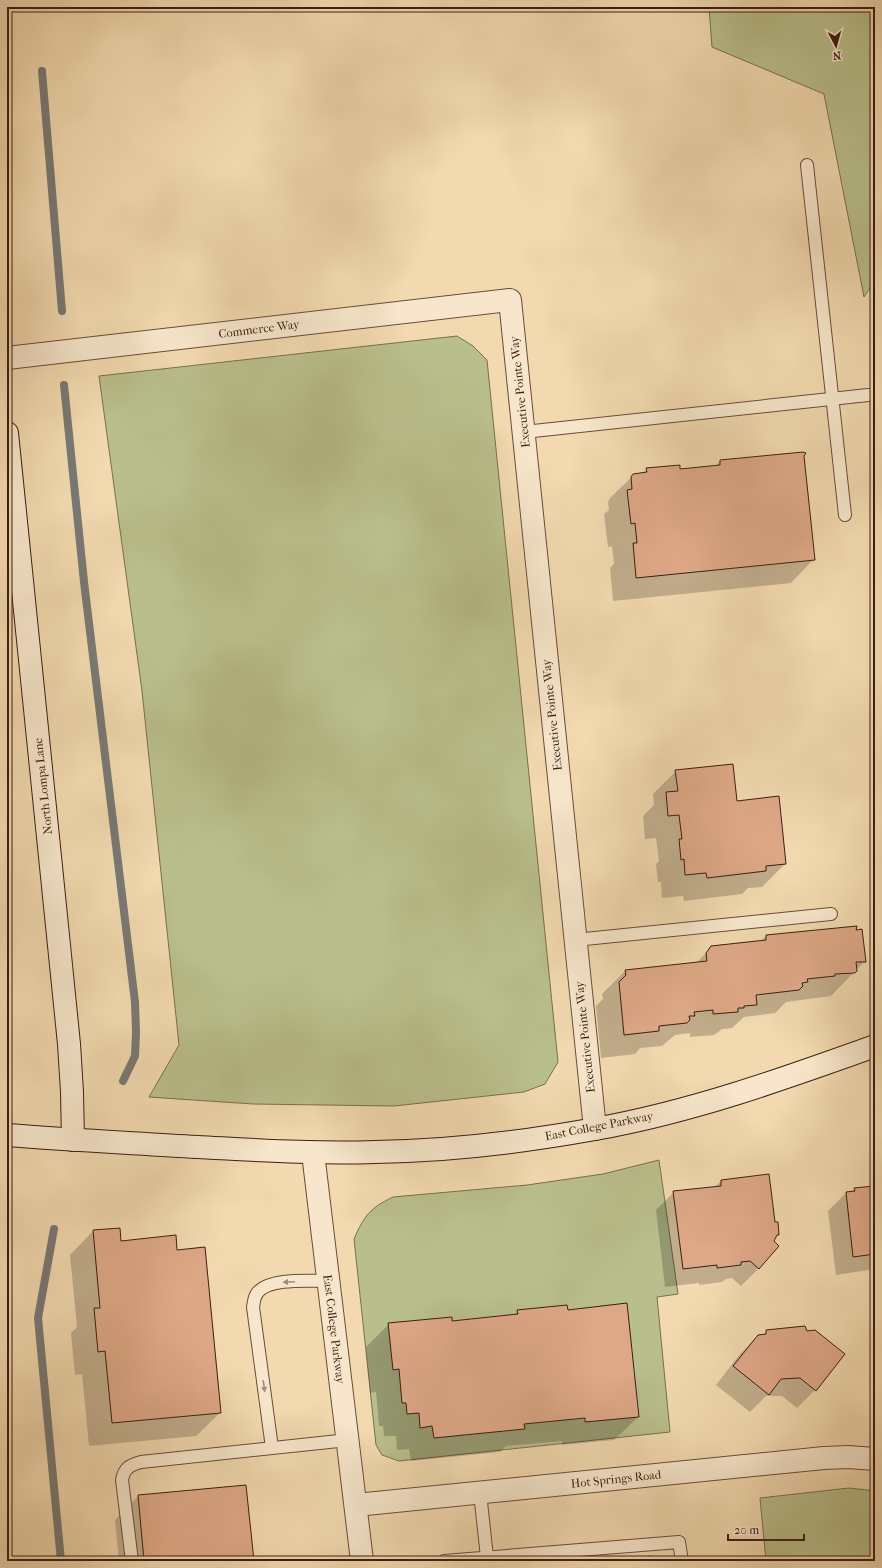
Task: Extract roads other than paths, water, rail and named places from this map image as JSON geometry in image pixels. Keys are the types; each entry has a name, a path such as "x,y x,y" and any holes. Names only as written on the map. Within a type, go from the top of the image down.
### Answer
{"street":[{"name":"Commerce Way","path":"7,358 510,300"},
{"name":"Executive Pointe Way","path":"510,300 594,1129"},
{"name":"North Lompa Lane","path":"7,433 69,1044 73,1140"},
{"name":"East College Parkway","path":"7,1135 313,1153 377,1152 498,1144 594,1129 650,1117 720,1099 875,1046"},
{"name":"East College Parkway","path":"313,1153 362,1561"},
{"name":"Hot Springs Road","path":"356,1505 824,1458 848,1457 875,1459"}],"lane":[{"path":"807,165 845,515"},
{"path":"524,432 868,395"},
{"path":"575,940 832,914"},
{"path":"272,1448 253,1307 256,1294 266,1286 279,1282 328,1281"},
{"path":"132,1561 122,1480 127,1468 133,1464 348,1440"},
{"path":"480,1493 487,1557"},
{"path":"444,1561 679,1542 682,1561"}],"waterway":[{"path":"42,71 62,311"},
{"path":"64,385 84,582 135,1002 135,1056 123,1081"},
{"path":"54,1229 38,1318 61,1561"}]}
